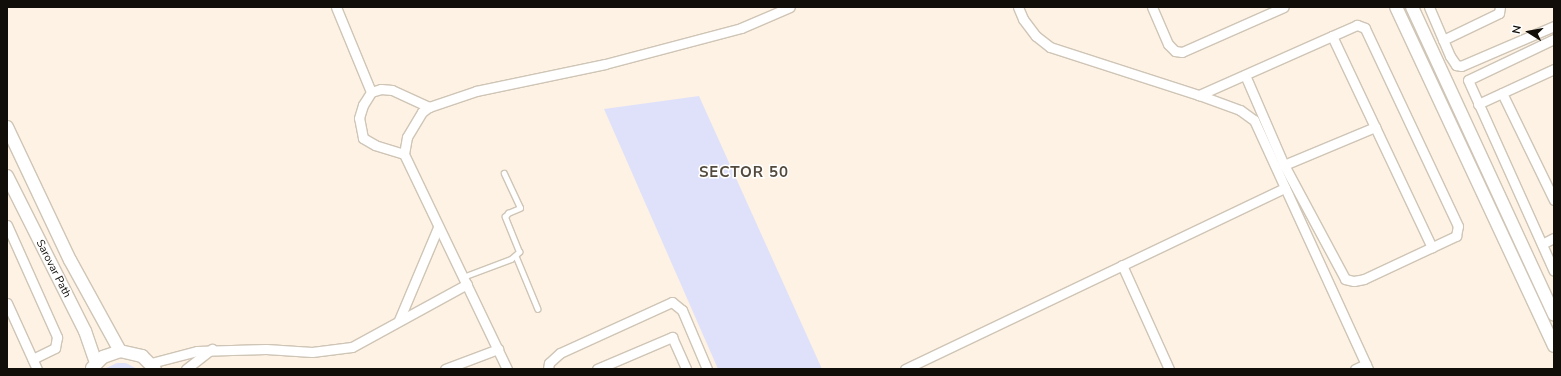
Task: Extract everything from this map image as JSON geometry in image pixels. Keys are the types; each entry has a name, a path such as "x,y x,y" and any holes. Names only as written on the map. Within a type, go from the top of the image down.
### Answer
{"main road":[{"path":"1396,7 1554,346"},
{"path":"1412,7 1554,315"},
{"path":"7,127 70,260 120,351"},
{"name":"Sarovar Path","path":"7,176 85,331 94,366"},
{"path":"94,366 103,357 120,351 142,356 153,366"}],"street":[{"path":"336,7 371,92"},
{"path":"507,369 404,154 407,137 413,124 429,107 476,92 605,64 741,28 790,7"},
{"path":"1018,7 1028,25 1050,47 1199,95 1240,110 1254,120 1367,366 1354,369"},
{"path":"1152,7 1168,44 1175,51 1182,52 1284,7"},
{"path":"1429,7 1443,40 1456,65 1461,66 1554,26"},
{"path":"1443,40 1499,12 1500,7"},
{"path":"1199,95 1244,74 1357,25 1365,28 1458,226 1456,236 1364,279 1354,281 1345,279 1284,165 1244,74"},
{"path":"1332,36 1432,248"},
{"path":"1554,39 1468,80 1554,271"},
{"path":"1478,104 1554,69"},
{"path":"371,92 392,90 429,107"},
{"path":"371,92 363,105 359,118 363,138 375,146 404,154"},
{"path":"1502,93 1554,200"},
{"path":"1284,165 1375,127"},
{"path":"905,369 1285,188"},
{"path":"7,226 57,337 55,348 32,359"},
{"path":"399,320 438,227"},
{"path":"1542,244 1554,238"},
{"path":"1122,265 1170,369"},
{"path":"153,366 197,351 212,349 312,352 352,347 465,281"},
{"path":"548,369 549,363 555,356 672,302 682,310 707,369"},
{"path":"7,303 37,369"},
{"path":"597,369 672,336 686,369"},
{"path":"186,369 212,349"},
{"path":"445,369 467,365 498,349"}],"lane":[{"path":"465,281 516,256 519,252 505,217 508,212 520,208 504,173"},
{"path":"516,256 538,309"}],"shaded area":[{"path":"699,96 822,369 718,369 604,109"},
{"path":"117,363 126,363 137,369 104,369"}],"district":[{"name":"SECTOR 50","path":"744,173"}]}
